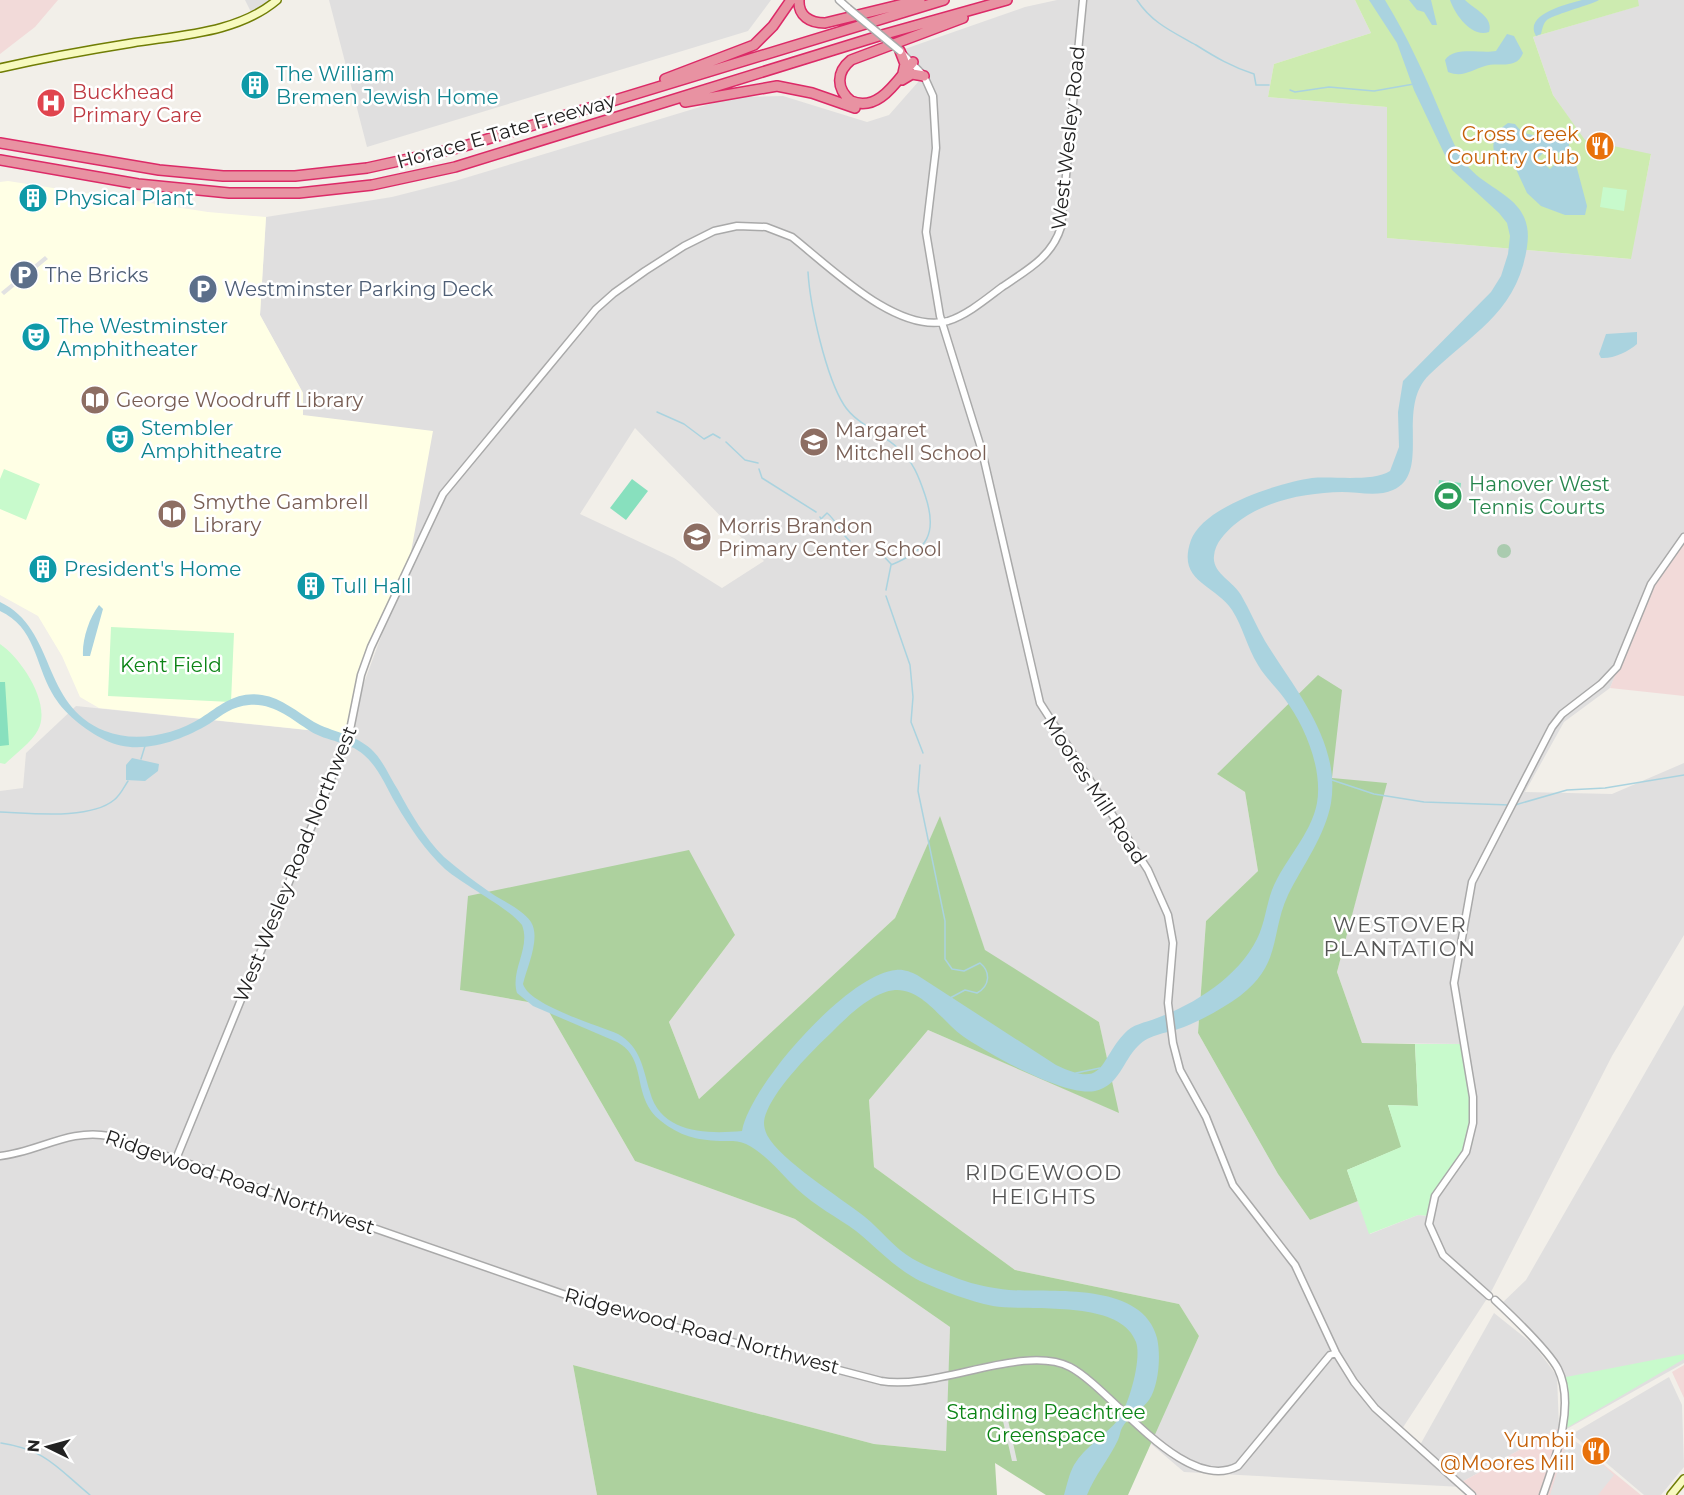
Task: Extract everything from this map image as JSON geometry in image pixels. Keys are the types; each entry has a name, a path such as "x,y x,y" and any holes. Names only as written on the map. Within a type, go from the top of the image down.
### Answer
{"highway":[{"path":"629,94 748,48 768,32 791,0"},
{"path":"799,0 800,9 805,17 814,22 825,23 920,0"},
{"name":"Horace E Tate Freeway","path":"0,143 187,173 271,176 331,173 426,157 944,0"},
{"name":"Horace E Tate Freeway","path":"0,160 138,184 201,191 272,194 325,191 390,182 441,171 656,107 882,35 1007,0"},
{"path":"924,76 915,73 902,78 884,95 869,104 851,102 842,92 839,83 842,69 857,57 995,3"},
{"path":"900,51 905,64 902,78"},
{"path":"656,107 777,86 806,91 853,108 868,109 885,101 914,63"}],"main road":[{"path":"0,68 67,53 217,28 255,16 277,0"},
{"path":"1671,1495 1684,1479"}],"street":[{"name":"Moores Mill Road","path":"839,0 914,63 924,76 935,105 936,148 926,232 941,322 982,451 1040,703 1148,870 1168,915 1173,943 1168,1003 1172,1036 1180,1070 1206,1117 1233,1185 1295,1265 1336,1353 1364,1396 1472,1495"},
{"name":"West Wesley Road","path":"941,322 967,311 1030,269 1042,259 1056,241 1062,214 1083,0"},
{"name":"West Wesley Road Northwest","path":"176,1159 345,746 352,724 361,675 371,647 443,494 596,309 614,293 684,246 707,234 737,226 766,227 792,237 890,312 923,322 941,322"},
{"path":"1543,1495 1563,1430 1563,1395 1559,1370 1492,1298 1443,1255 1432,1234 1429,1215 1435,1196 1461,1160 1472,1133 1473,1097 1454,983 1472,882 1507,814 1556,721 1601,684 1617,666 1651,584 1684,537"},
{"name":"Ridgewood Road Northwest","path":"0,1156 19,1154 68,1136 87,1133 109,1136 566,1295 652,1321 888,1382 931,1379 1026,1362 1057,1362 1078,1372 1174,1464"},
{"path":"1181,1468 1202,1474 1233,1470 1326,1359 1336,1353"}],"shaded area":[{"path":"0,0 58,0 35,27 0,54"},
{"path":"245,0 276,0 255,20"},
{"path":"329,0 771,0 748,31 367,147"},
{"path":"1057,0 1355,0 1371,33 1274,64 1268,97 1387,107 1387,238 1630,259 1651,155 1585,141 1553,95 1533,37 1638,6 1638,0 1684,0 1684,539 1633,633 1610,688 1564,722 1525,792 1612,794 1684,763 1684,935 1612,1056 1490,1294 1400,1432 1462,1487 1184,1472 1150,1443 1199,1336 1179,1304 1015,1270 874,1167 869,1100 928,1030 1118,1112 1099,1022 985,951 940,817 895,918 699,1099 669,1022 735,935 460,990 545,1005 635,1161 795,1219 950,1327 947,1451 874,1444 573,1365 597,1495 0,1495 0,791 23,788 26,753 76,706 345,734 408,564 302,416 303,393 260,315 266,217 392,197 455,181 733,97 783,96 867,122 889,115 926,73 899,51 1025,7","holes":["635,428 764,561 722,588 674,558 580,514","1217,774 1386,783 1337,972 1362,1043 1465,1044 1473,1143 1432,1206 1431,1216 1418,1215 1370,1234 1358,1201 1310,1220 1278,1174 1198,1033 1206,921 1258,871 1245,792"]},
{"path":"8,181 208,212 266,217 260,315 303,393 303,415 433,431 409,563 382,623 358,688 346,734 99,708 80,697 62,656 38,616 0,595 0,182"},
{"name":"The Bricks","path":"45,256 48,259 4,295 1,292"},
{"path":"1684,539 1684,696 1610,688 1651,584"},
{"path":"1501,544 1507,544 1511,551 1507,558 1501,558 1497,554 1497,548"},
{"path":"1684,1005 1684,1363 1565,1430 1565,1380 1550,1354 1500,1305 1526,1280"},
{"path":"1494,1313 1534,1345 1557,1376 1559,1428 1462,1482 1420,1445"},
{"path":"1684,1365 1684,1398 1672,1372"},
{"path":"1669,1377 1682,1405 1684,1467 1661,1495 1644,1495 1572,1434"},
{"path":"1008,1420 1017,1461 1012,1461 1003,1421"},
{"path":"1559,1428 1641,1495 1477,1495 1462,1482"},
{"path":"1572,1441 1578,1443 1614,1475 1598,1495 1550,1495 1564,1450"}],"green space":[{"path":"1355,0 1638,0 1639,6 1533,37 1553,95 1585,140 1651,154 1631,259 1387,238 1387,107 1268,97 1274,64 1371,33"},
{"path":"1603,187 1627,190 1624,211 1600,207"},
{"path":"4,469 40,484 26,520 0,509 0,479"},
{"path":"632,479 648,491 626,520 610,508"},
{"path":"1439,480 1461,483 1459,502 1437,500"},
{"name":"Kent Field","path":"111,627 234,633 231,702 108,696"},
{"path":"0,644 25,671 38,695 41,708 38,730 28,743 5,764 0,763"},
{"path":"1318,675 1342,690 1332,778 1387,783 1337,972 1362,1043 1415,1044 1418,1106 1388,1105 1402,1147 1347,1170 1358,1201 1310,1220 1278,1174 1198,1033 1206,921 1258,871 1245,792 1217,774"},
{"path":"0,682 5,682 9,745 0,746"},
{"name":"Standing Peachtree Greenspace","path":"940,816 985,950 1099,1022 1119,1113 928,1030 869,1100 874,1167 1015,1270 1179,1304 1199,1336 1128,1495 1046,1495 995,1463 997,1495 597,1495 573,1365 874,1444 946,1451 950,1327 795,1219 635,1161 545,1005 460,990 468,896 689,850 735,935 669,1022 699,1099 895,918"},
{"path":"1415,1044 1465,1044 1474,1106 1473,1143 1432,1206 1431,1216 1418,1215 1369,1234 1347,1170 1401,1147 1388,1105 1418,1106"},
{"path":"1684,1354 1684,1359 1563,1430 1561,1378"}],"water":[{"path":"1369,0 1385,0 1415,56 1460,155 1469,168 1520,210 1526,223 1528,242 1522,270 1514,289 1503,305 1490,320 1429,375 1419,389 1413,421 1413,455 1410,470 1404,482 1393,490 1381,493 1328,493 1299,496 1272,504 1258,509 1234,525 1216,547 1214,562 1216,567 1241,595 1265,641 1313,717 1329,759 1332,780 1331,803 1324,827 1282,909 1273,948 1263,972 1240,996 1220,1009 1191,1024 1153,1036 1143,1042 1110,1084 1095,1091 1066,1088 1030,1074 958,1033 933,1008 915,995 905,991 886,992 860,1006 815,1049 779,1090 765,1117 764,1126 767,1135 785,1156 865,1217 900,1250 918,1262 959,1279 990,1287 1009,1290 1070,1291 1115,1299 1133,1307 1148,1320 1157,1338 1159,1353 1157,1378 1152,1394 1146,1404 1121,1429 1119,1438 1087,1495 1064,1495 1074,1465 1089,1447 1118,1420 1126,1404 1137,1359 1136,1342 1127,1328 1112,1319 1093,1313 1049,1308 993,1306 920,1281 895,1264 856,1231 804,1195 753,1148 740,1142 696,1138 682,1134 668,1126 652,1111 646,1100 637,1068 627,1049 617,1042 533,1006 517,993 516,976 524,942 522,925 507,911 454,876 438,862 412,830 378,772 358,750 317,735 274,709 258,705 233,709 198,730 158,745 131,747 105,740 75,720 62,707 46,682 27,636 12,618 0,611 0,602 18,614 31,630 69,704 84,719 105,731 117,735 141,737 167,733 190,724 229,700 253,694 276,699 314,722 357,740 371,749 437,850 467,876 518,909 531,922 535,936 534,944 523,984 528,992 550,1007 626,1039 640,1059 656,1106 675,1124 701,1131 742,1131 749,1111 763,1087 804,1035 853,990 876,976 896,970 917,975 1056,1065 1072,1072 1093,1073 1099,1069 1127,1031 1200,997 1227,977 1249,953 1262,927 1272,890 1309,826 1317,803 1317,775 1305,733 1281,694 1258,665 1232,610 1225,601 1193,574 1188,554 1191,540 1199,528 1211,517 1244,498 1263,491 1312,478 1364,478 1390,471 1399,447 1398,412 1403,381 1491,292 1501,276 1508,254 1510,236 1507,223 1452,170 1414,90 1397,43"},
{"path":"1409,0 1431,0 1437,25 1432,25 1424,12 1417,10"},
{"path":"1450,0 1465,0 1478,10 1489,22 1489,32 1476,32 1465,24"},
{"path":"1582,0 1599,0 1549,19 1544,24 1541,34 1536,36 1534,28 1541,16 1558,7"},
{"path":"1507,34 1514,36 1523,53 1516,62 1490,65 1463,74 1448,72 1445,60 1449,56 1461,52 1496,51"},
{"path":"1508,123 1515,124 1520,130 1533,135 1569,139 1569,153 1544,152 1538,158 1550,169 1563,156 1574,157 1587,206 1585,215 1565,215 1541,206 1527,193 1514,165 1495,154 1493,145 1495,137"},
{"path":"1637,332 1637,344 1633,347 1615,356 1601,358 1599,354 1606,334"},
{"path":"99,605 103,609 90,656 83,656 87,629"},
{"path":"132,758 159,764 158,771 145,781 126,780 126,765"}],"waterway":[{"path":"1137,0 1149,15 1164,26 1224,61 1254,74 1256,85 1269,85"},
{"path":"1290,90 1295,92 1329,87 1374,91 1414,84"},
{"path":"808,272 820,341 837,393 855,418 892,443 908,458 918,476 929,508 930,530 927,539 914,553 891,565 886,590"},
{"path":"657,412 684,424 704,439 713,434 720,438"},
{"path":"726,442 745,460 758,463"},
{"path":"759,469 762,478 816,512"},
{"path":"820,517 821,519 827,513 850,541"},
{"path":"874,546 891,564"},
{"path":"886,596 910,665 913,697 911,722 923,753"},
{"path":"141,759 145,746"},
{"path":"920,765 918,791 945,921 945,959 952,969 964,971 980,963 986,970 988,979 977,993 965,990 950,998"},
{"path":"1515,805 1567,790 1605,788 1684,775"},
{"path":"1332,780 1374,794 1424,802 1510,805"},
{"path":"0,812 59,814 90,810 114,800 128,781"},
{"path":"1076,1073 1100,1068"},
{"path":"1,1443 41,1455 90,1495"}],"place":[{"name":"The William Bremen Jewish Home","path":"255,85"},
{"name":"Buckhead Primary Care","path":"51,103"},
{"name":"Cross Creek Country Club","path":"1600,146"},
{"name":"Physical Plant","path":"33,198"},
{"name":"The Bricks","path":"24,275"},
{"name":"Westminster Parking Deck","path":"203,289"},
{"name":"The Westminster Amphitheater","path":"36,337"},
{"name":"George Woodruff Library","path":"95,400"},
{"name":"Stembler Amphitheatre","path":"120,439"},
{"name":"Margaret Mitchell School","path":"814,442"},
{"name":"Hanover West Tennis Courts","path":"1448,496"},
{"name":"Smythe Gambrell Library","path":"172,514"},
{"name":"Morris Brandon Primary Center School","path":"697,537"},
{"name":"President's Home","path":"43,569"},
{"name":"Tull Hall","path":"311,586"},
{"name":"Yumbii @Moores Mill","path":"1596,1451"}],"district":[{"name":"WESTOVER PLANTATION","path":"1400,936"},
{"name":"RIDGEWOOD HEIGHTS","path":"1044,1184"}]}
